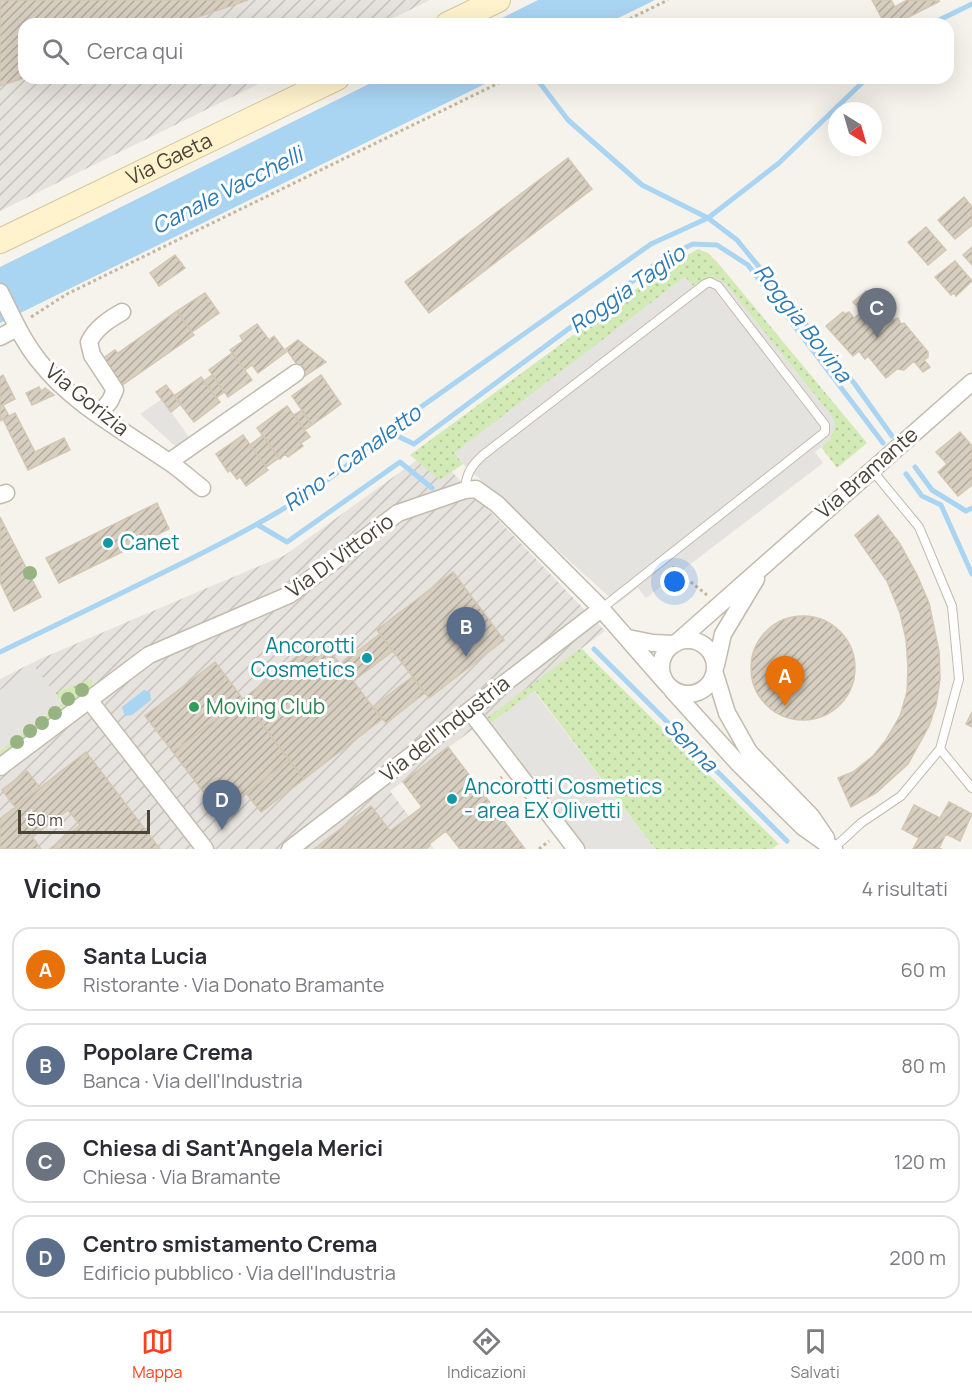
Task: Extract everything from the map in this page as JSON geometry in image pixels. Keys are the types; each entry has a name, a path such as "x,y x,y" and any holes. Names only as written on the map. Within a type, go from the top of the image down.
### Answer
{"main road":[{"path":"460,18 498,0"},
{"name":"Via Gaeta","path":"0,241 325,84"}],"street":[{"name":"Via Gorizia","path":"0,292 38,360 59,383 202,488"},
{"path":"99,414 116,390 92,355 88,342 93,333 122,312"},
{"path":"0,337 15,322"},
{"path":"169,462 296,373"},
{"name":"Via Bramante","path":"675,644 871,469 971,386"},
{"path":"465,489 476,489 497,504 601,609 753,778 803,827 833,849"},
{"name":"Via Di Vittorio","path":"0,767 149,655 289,595 398,513 465,489"},
{"name":"Via Bramante","path":"716,669 723,634 768,561"},
{"name":"Via dell'Industria","path":"290,849 601,609"},
{"path":"628,638 675,644"},
{"path":"716,669 712,682 698,693 689,694 669,686 662,675 663,658 667,650 675,644 683,640 693,640 709,649 716,669 727,713 749,752 811,816 833,849"},
{"path":"89,700 205,849"},
{"path":"470,711 576,849"}],"lane":[{"path":"465,489 466,477 470,468 483,455 705,284 715,283 826,428 823,435 601,609"},
{"path":"833,849 861,823 901,796 940,749 959,679 952,606 919,527 871,469"},
{"path":"940,749 972,788"}],"path":[{"path":"631,18 668,0"},
{"path":"15,322 67,294 497,84"},
{"path":"663,560 703,593 707,595 713,591"},
{"path":"483,793 513,768"}],"shaded area":[{"path":"0,0 430,0 393,18 18,18 18,84 259,84 0,211"},
{"path":"685,277 693,286 710,278 718,279 726,284 832,416 835,423 834,430 830,440 815,452 823,463 646,598 638,588 617,604 463,464 454,453"},
{"path":"162,399 189,437 176,447 140,414"},
{"path":"431,450 605,631 390,791 434,849 0,849 0,679 40,659 285,555"},
{"path":"33,665 63,703 0,751 0,690"},
{"path":"534,691 655,849 586,849 491,723"}],"green space":[{"path":"698,249 708,253 718,263 867,443 837,468 821,447 830,440 701,281 693,286 685,277 455,453 463,464 440,480 410,455 629,294"},
{"path":"581,648 779,844 772,849 655,849 535,691 491,723 487,718"},
{"path":"92,679 92,687 0,757 0,751 63,703 55,693"}],"water":[{"path":"538,0 655,0 618,18 502,18"},
{"name":"Canale Vacchelli","path":"369,84 485,84 0,323 0,267"},
{"path":"144,690 150,692 151,700 132,715 125,716 122,707"}],"building":[{"path":"0,0 248,0 195,18 18,18 18,80 0,86"},
{"path":"872,0 891,0 895,7 907,0 940,1 907,18 882,18"},
{"path":"568,158 592,189 429,313 405,282"},
{"path":"964,197 972,207 972,225 955,239 938,220"},
{"path":"926,227 946,250 928,265 908,242"},
{"path":"972,247 972,265 963,255"},
{"path":"175,255 185,268 159,286 150,273"},
{"path":"955,261 972,281 956,296 954,293 951,295 935,277"},
{"path":"866,291 883,312 880,314 882,316 887,312 893,320 898,318 901,324 904,323 928,352 928,357 924,360 930,367 923,372 914,361 904,370 897,369 886,378 868,356 865,359 859,351 853,356 826,326 843,312 845,314 849,312 854,318 862,312 853,302"},
{"path":"205,293 219,313 192,332 177,311"},
{"path":"177,311 194,335 121,386 102,359 115,350 118,353"},
{"path":"257,324 269,340 274,336 286,352 258,373 252,365 245,370 230,350 243,341 240,336"},
{"path":"298,340 326,362 305,376 286,349"},
{"path":"232,353 252,380 228,397 209,370"},
{"path":"3,375 15,399 3,405 9,416 0,421 0,377"},
{"path":"212,375 224,392 216,398 204,381"},
{"path":"321,375 341,404 312,425 292,396"},
{"path":"201,377 220,402 194,422 174,396"},
{"path":"166,385 181,404 171,412 156,392"},
{"path":"39,387 41,391 45,388 54,395 32,405 26,393"},
{"path":"287,406 310,437 301,443 303,446 288,457 285,454 280,459 257,428"},
{"path":"302,410 312,425 305,430 294,415"},
{"path":"15,413 35,452 64,438 70,450 28,470 3,419"},
{"path":"960,432 972,446 972,485 958,496 938,472 947,464 936,452"},
{"path":"243,435 268,470 246,486 240,477 237,479 230,470 228,472 216,454"},
{"path":"263,435 279,458 266,467 250,445"},
{"name":"Canet","path":"157,503 169,529 59,583 46,558"},
{"path":"878,515 900,544 929,603 939,651 940,679 936,705 929,726 908,764 876,793 851,807 838,778 853,772 873,756 886,740 900,716 907,692 906,639 900,613 887,581 855,535"},
{"path":"0,517 41,597 14,611 0,582"},
{"path":"453,572 504,640 429,698 377,630"},
{"path":"803,616 823,620 840,631 851,648 855,668 851,688 840,705 823,716 803,720 783,716 766,705 755,688 751,668 755,648 766,631 783,620"},
{"name":"Ancorotti Cosmetics","path":"380,634 393,651 353,681 341,664"},
{"path":"320,638 382,719 304,779 243,699"},
{"name":"Moving Club","path":"215,662 243,699 173,752 145,716"},
{"path":"412,677 425,693 386,723 373,707"},
{"path":"243,699 289,760 220,814 173,752"},
{"path":"972,712 972,727 966,724"},
{"name":"Ancorotti Cosmetics - area EX Olivetti","path":"448,747 525,849 460,849 446,831 423,849 314,849 371,806 390,831 422,807 403,782"},
{"path":"86,752 160,849 50,849 80,825 68,810 32,837 41,849 0,849 0,819"},
{"path":"289,760 304,779 261,812 246,793"},
{"path":"27,771 40,788 15,807 2,790"},
{"path":"949,802 972,814 960,841 946,834 939,848 942,849 913,849 919,838 902,829 914,805 940,818"}],"waterway":[{"path":"943,18 972,4"},
{"name":"Roggia Bovina","path":"541,84 568,120 642,185 708,218 737,240 854,383 892,436"},
{"name":"Rino - Canaletto","path":"0,652 217,545 306,494 334,475 387,431 651,244 708,218 779,163 861,84"},
{"name":"Roggia Taglio","path":"387,431 414,444 665,257 693,244 717,245 748,265 883,443"},
{"name":"Senna","path":"258,525 287,542 400,462 432,488"},
{"name":"Roggia Bovina","path":"915,467 932,490 966,511 972,508"},
{"name":"Roggia Taglio","path":"906,474 922,496 941,505 972,574"},
{"name":"Senna","path":"594,649 787,841"}],"place":[{"name":"Chiesa di Sant'Angela Merici","path":"877,338"},
{"name":"Canet","path":"108,543"},
{"name":"Popolare Crema","path":"466,657"},
{"name":"Ancorotti Cosmetics","path":"367,658"},
{"name":"Santa Lucia","path":"785,706"},
{"name":"Moving Club","path":"194,707"},
{"name":"Ancorotti Cosmetics - area EX Olivetti","path":"452,799"},
{"name":"Centro smistamento Crema","path":"222,830"}]}
